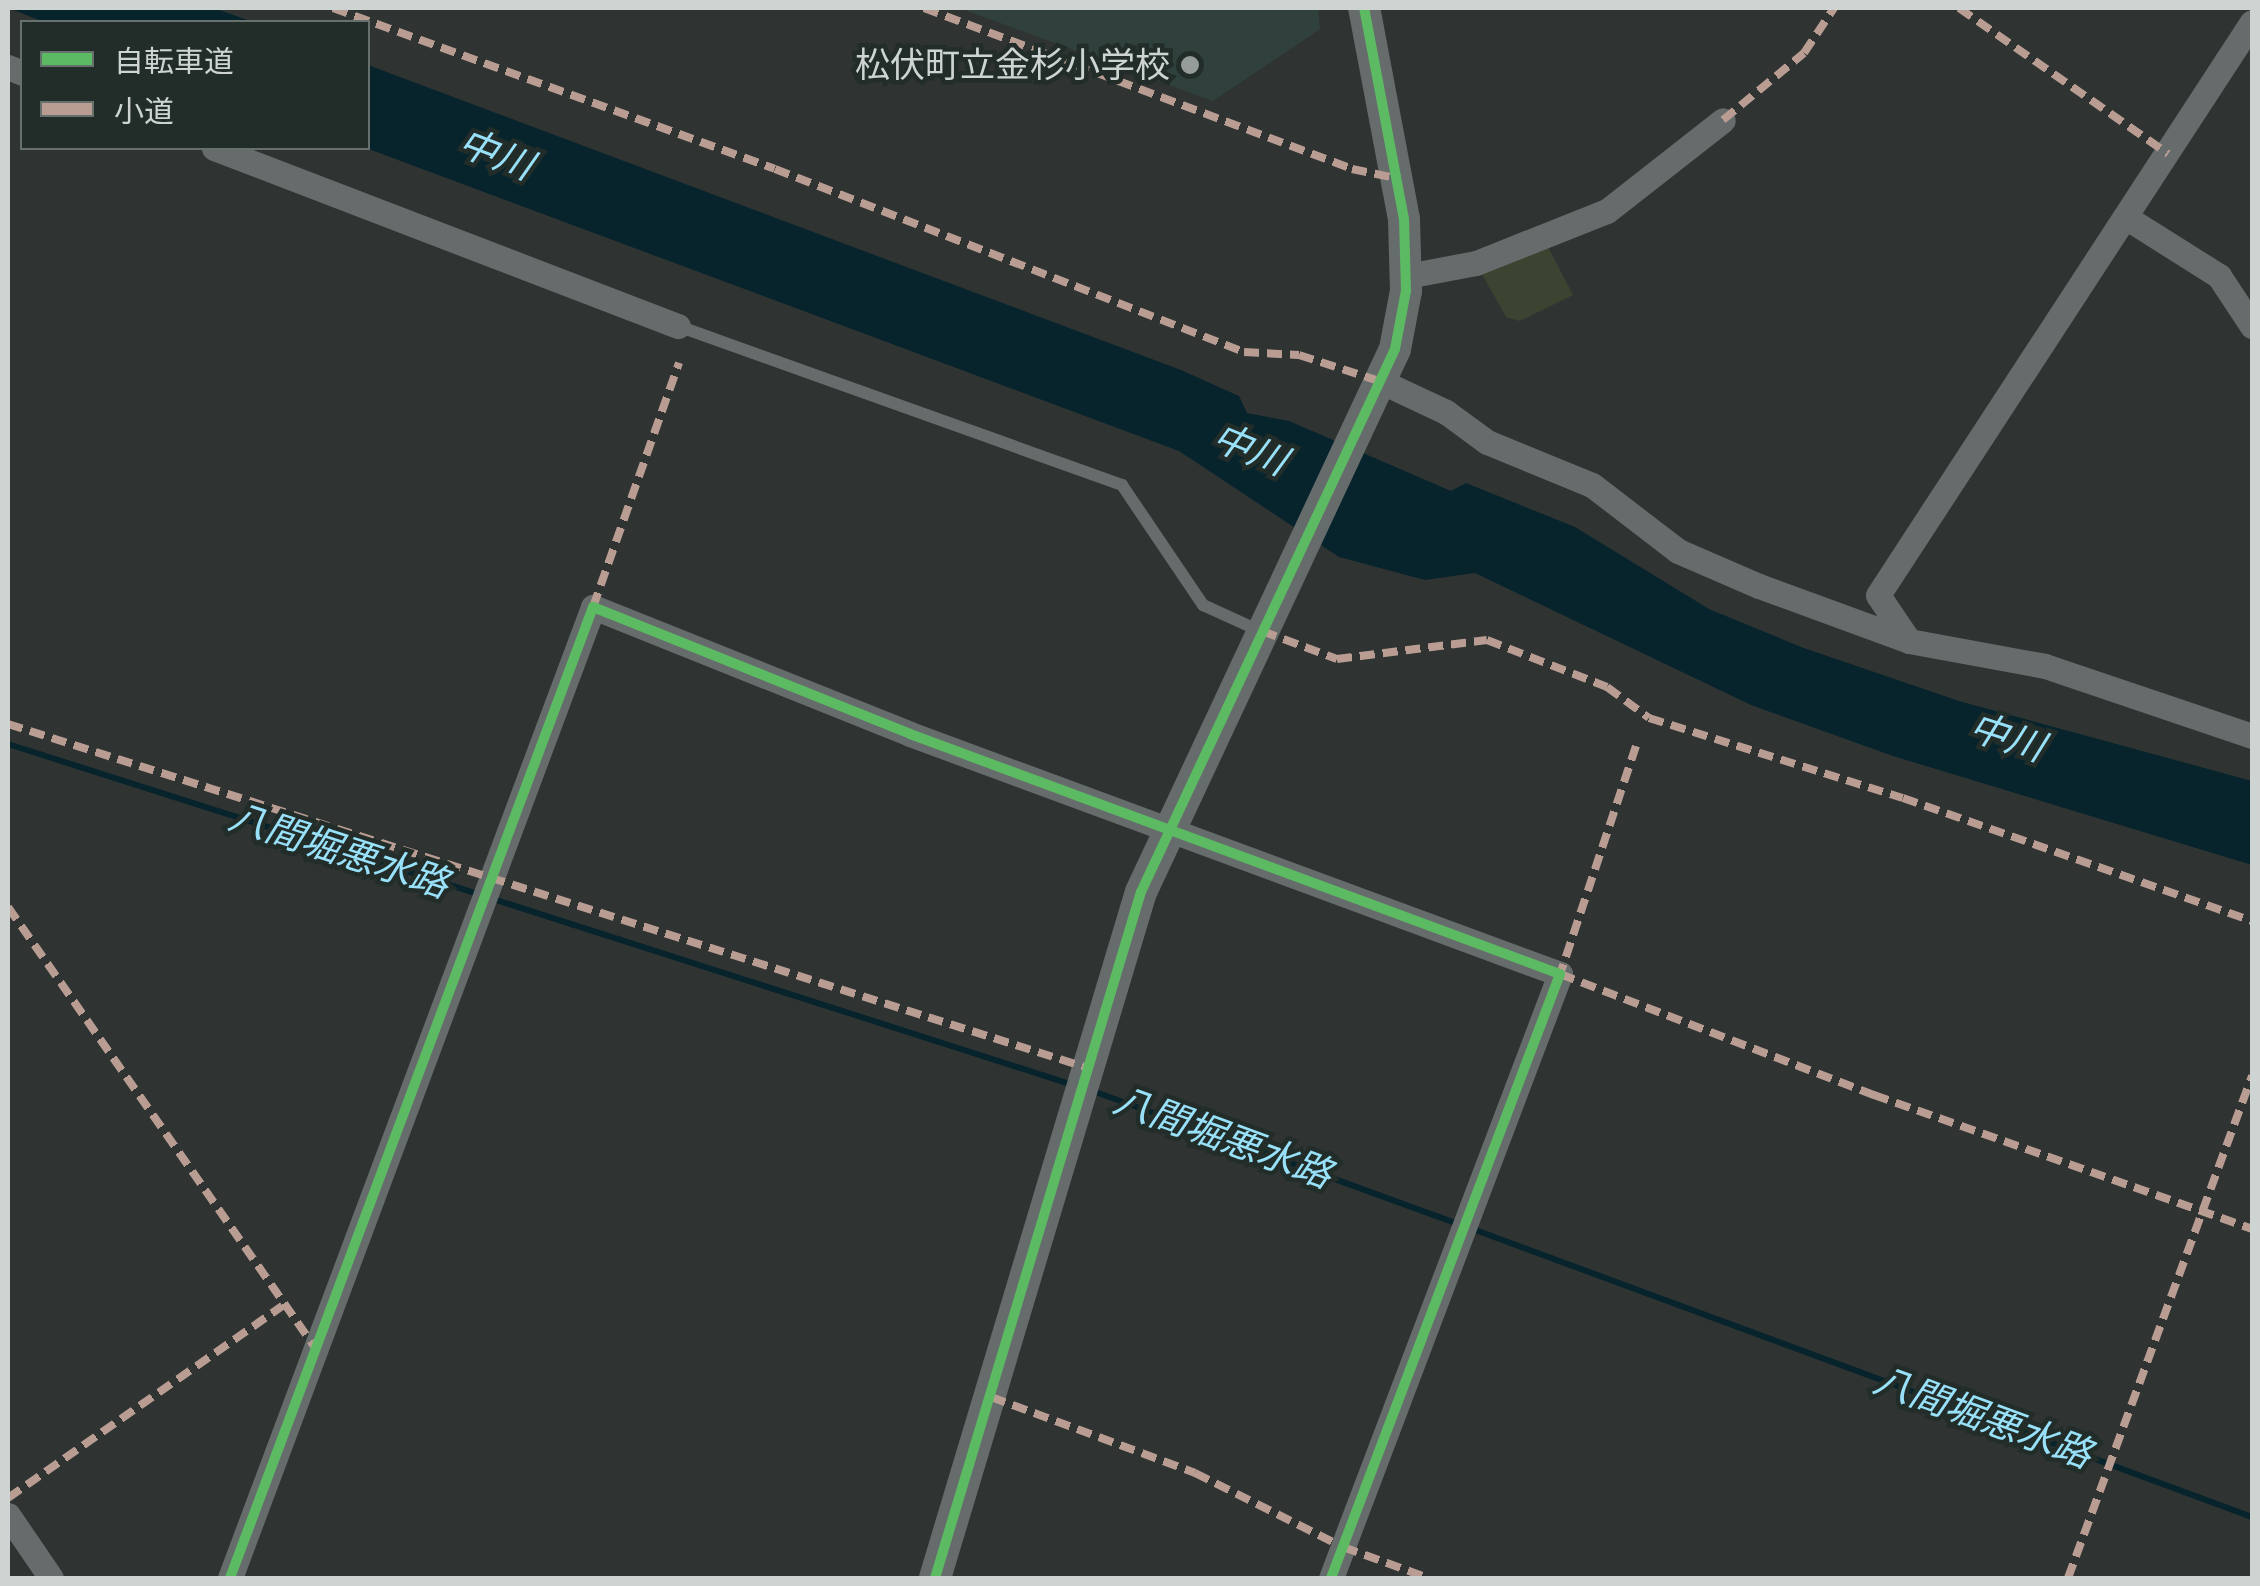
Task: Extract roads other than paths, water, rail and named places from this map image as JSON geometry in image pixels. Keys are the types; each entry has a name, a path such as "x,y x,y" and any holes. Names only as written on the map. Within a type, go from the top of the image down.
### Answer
{"street":[{"path":"935,1578 1079,1086 1130,926 1170,826 1381,386 1404,314 1404,219 1364,8"},
{"path":"1910,642 1878,595 2252,22"},
{"path":"1407,276 1476,263 1607,211 1723,120"},
{"path":"219,150 678,326"},
{"path":"2127,218 2219,276 2252,326"},
{"path":"1381,386 1446,412 1487,442 1592,485 1678,551 1910,642 2045,666 2252,736"},
{"path":"230,1578 594,607 910,734 1170,826 1560,974 1330,1578"},
{"path":"8,1515 51,1578"}],"lane":[{"path":"678,326 1122,485 1202,605 1264,628"}],"water":[{"path":"8,8 214,8 247,20 39,20"},
{"name":"中川","path":"370,66 1181,370 1239,396 1247,413 1289,421 1451,491 1466,483 1575,527 1709,609 1801,647 1959,701 2252,781 2252,865 1893,756 1751,705 1475,573 1425,580 1339,557 1179,451 370,149"}],"waterway":[{"name":"八間堀悪水路","path":"8,744 478,894"},
{"name":"八間堀悪水路","path":"490,898 1073,1085"},
{"name":"八間堀悪水路","path":"1090,1090 1459,1224"},
{"name":"八間堀悪水路","path":"1470,1228 2252,1517"}],"place":[{"name":"松伏町立金杉小学校","path":"1190,65"}]}
